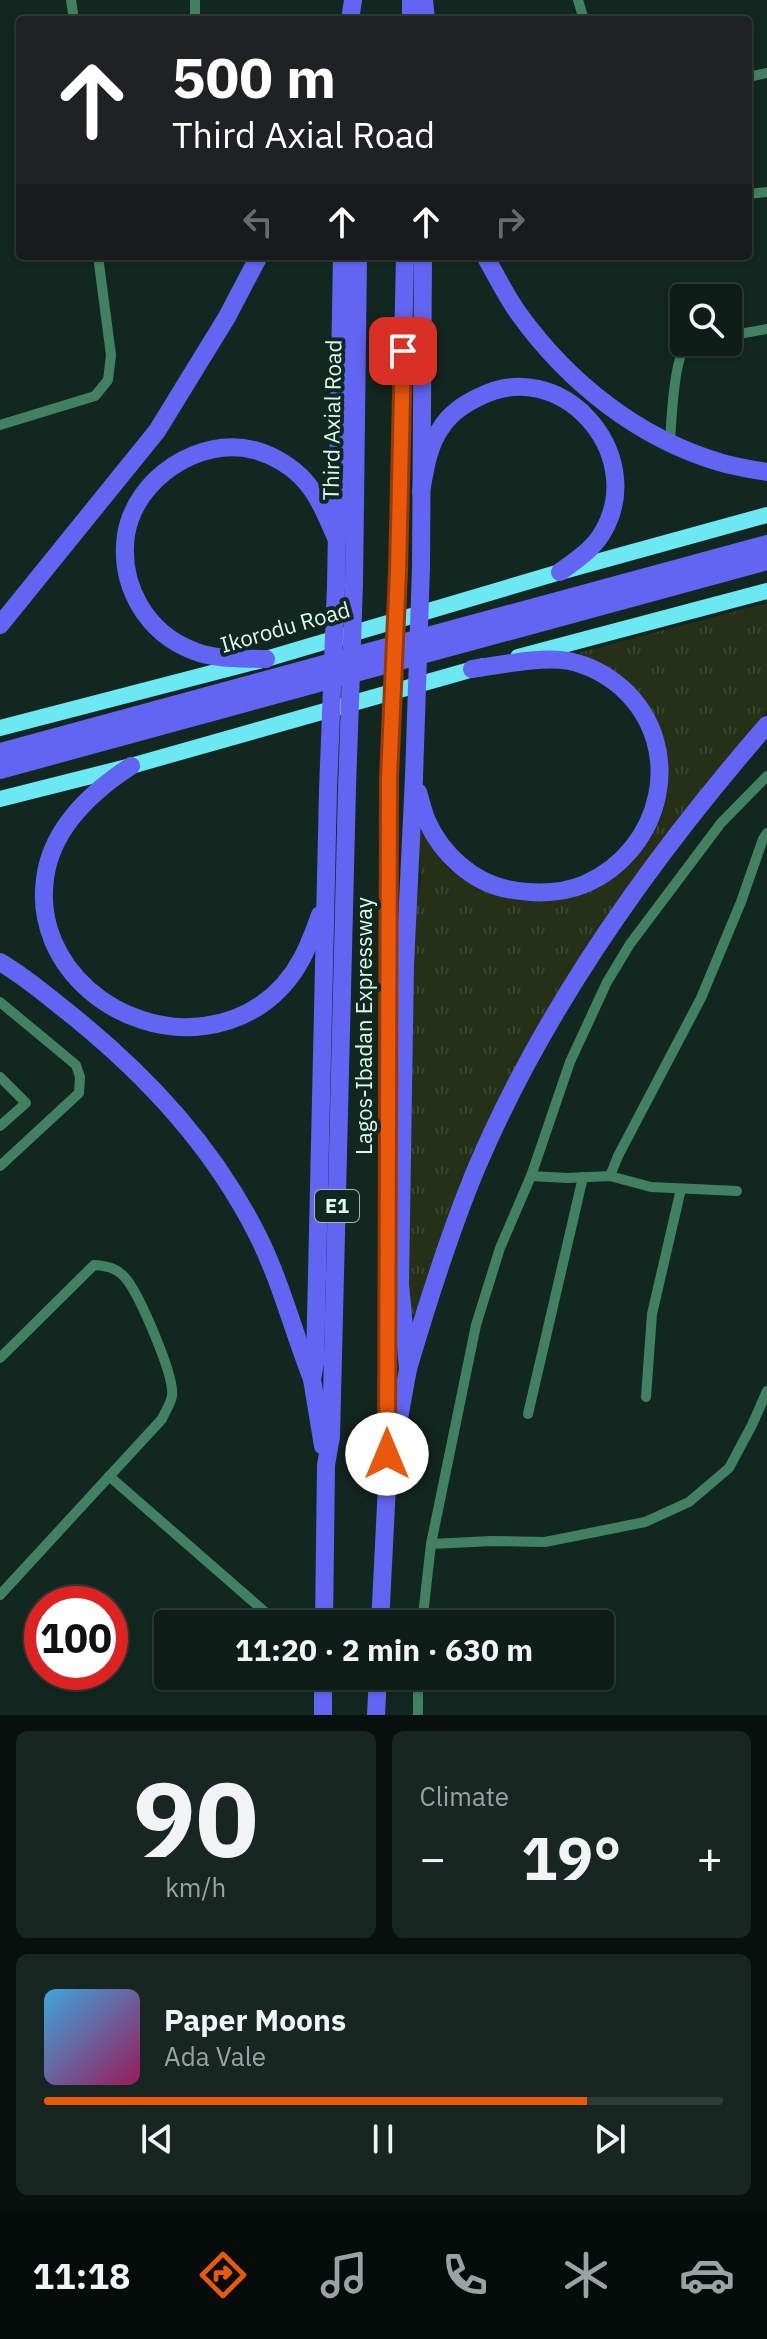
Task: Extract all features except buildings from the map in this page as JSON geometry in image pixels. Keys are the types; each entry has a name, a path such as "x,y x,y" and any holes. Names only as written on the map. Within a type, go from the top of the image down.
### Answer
{"highway":[{"path":"411,0 422,15"},
{"path":"0,625 157,431 227,317 257,260"},
{"path":"342,260 337,540 345,585"},
{"name":"Third Axial Road","path":"345,585 358,260"},
{"name":"Lagos-Ibadan Expressway","path":"381,1610 387,1485 389,778 398,572 405,260"},
{"path":"408,1369 400,1284 405,964 421,567 423,260"},
{"path":"487,260 518,313 558,362 615,412 670,443 719,462 767,472"},
{"path":"421,492 436,436 450,415 466,404 505,388 527,387 569,401 587,416 603,438 613,462 614,500 603,531 585,554 560,572"},
{"path":"266,659 197,653 163,634 146,617 127,577 127,533 133,513 159,478 189,456 227,446 247,448 267,454 305,480 320,502 337,540"},
{"name":"Ikorodu Road","path":"0,752 767,544"},
{"path":"0,770 767,561"},
{"name":"Lagos-Ibadan Expressway","path":"324,1610 326,1465 331,1437 338,789 345,585"},
{"path":"414,777 427,821 441,846 466,871 494,886 528,893 584,885 628,854 644,832 655,806 660,781 658,750 649,721 631,697 612,679 587,666 568,661 549,660 472,669"},
{"path":"387,1485 408,1369 442,1260 477,1167 499,1120 549,1026 608,931 703,801 767,725"},
{"path":"131,766 106,782 72,816 50,857 45,879 44,903 49,930 60,955 76,979 119,1013 170,1028 220,1025 243,1017 267,1001 300,962 326,898"},
{"path":"312,1379 315,1363 326,898 338,789"},
{"path":"0,962 118,1053 171,1107 214,1163 257,1235 281,1288 312,1379 326,1465"},
{"path":"323,1690 323,1715"},
{"path":"376,1715 377,1690"}],"main road":[{"name":"Ikorodu Road","path":"0,728 266,659 767,515"},
{"path":"0,799 131,766 472,669 767,591"}],"street":[{"path":"0,425 95,396 103,389 108,380 111,355 99,260"},
{"path":"742,333 767,329"},
{"path":"670,443 676,377 681,356"},
{"path":"424,1610 431,1544 476,1325 500,1248 531,1176 570,1062 607,982 630,944 721,823 767,776"},
{"path":"610,1176 701,998 767,833"},
{"path":"0,1002 76,1065 81,1086 79,1093 0,1166"},
{"path":"0,1077 26,1103 0,1126"},
{"path":"531,1176 610,1176 651,1187 737,1191"},
{"path":"528,1414 583,1177"},
{"path":"646,1397 652,1314 681,1189"},
{"path":"0,1358 94,1265 111,1266 127,1279 141,1306 170,1374 172,1396 162,1419 0,1595"},
{"path":"431,1544 545,1542 645,1522 689,1502 729,1468 767,1391"},
{"path":"109,1476 263,1610"},
{"path":"418,1690 418,1715"}],"green space":[{"path":"767,603 767,711 684,811 626,889 562,984 461,1180 416,1316 410,1314 403,1114 405,964 421,881 418,828 451,870 492,894 529,901 565,899 599,887 628,867 650,839 664,805 668,765 664,738 657,721 637,690 613,672 578,653"}],"route":[{"path":"387,1454 389,778 403,351"}]}
